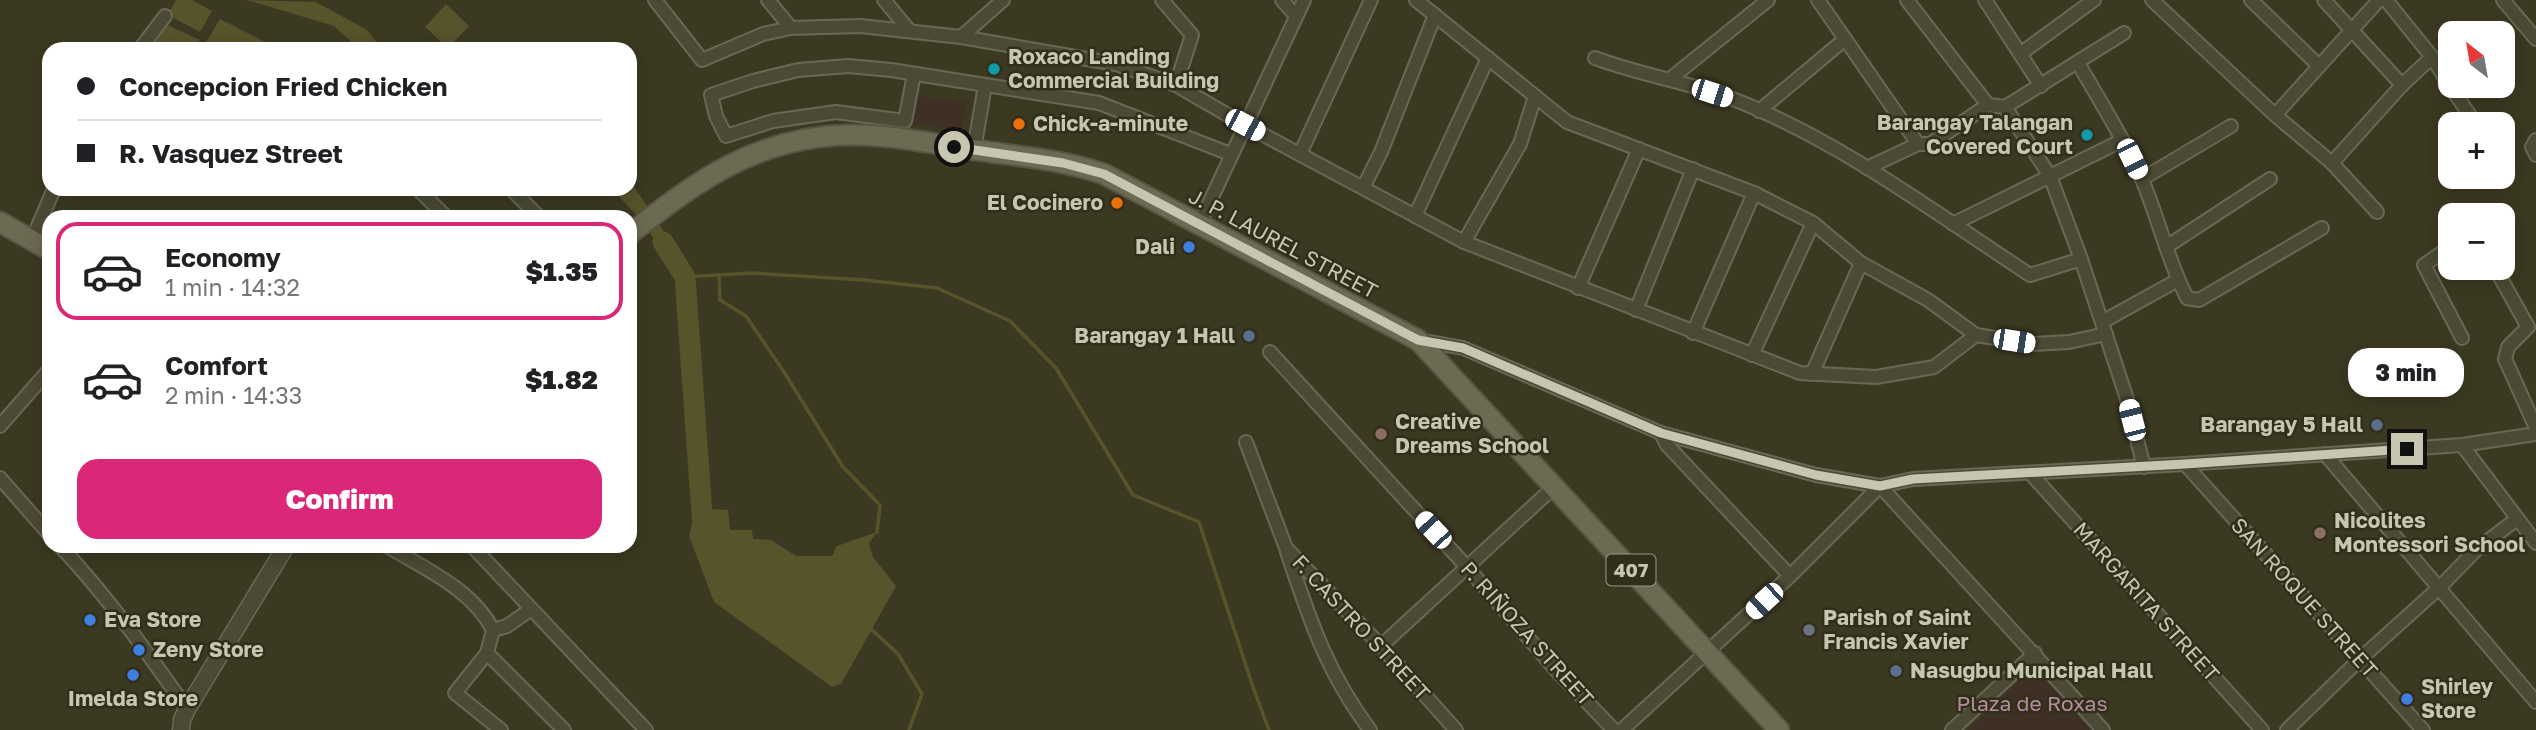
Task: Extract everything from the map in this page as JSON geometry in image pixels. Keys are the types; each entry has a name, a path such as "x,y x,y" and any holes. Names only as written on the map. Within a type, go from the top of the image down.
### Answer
{"main road":[{"name":"J. P. LAUREL STREET","path":"637,228 679,195 742,157 790,141 848,135 974,150 1104,174 1418,340 1779,730"},
{"path":"0,222 40,245"}],"street":[{"path":"655,0 702,60 763,34 791,28 860,26 961,37 1116,64 1176,85 1464,242 1800,373 1876,377 1934,367 1976,335"},
{"path":"768,0 791,28"},
{"path":"884,0 909,30"},
{"path":"961,37 1003,0"},
{"path":"1162,0 1192,35 1176,85"},
{"path":"1282,0 1296,16"},
{"path":"1199,225 1304,0"},
{"path":"1300,154 1371,0"},
{"path":"1416,0 1567,122 1754,193 1813,223 1861,263 1928,300 1976,335 2033,344 2069,342 2104,328 2178,280"},
{"path":"1670,79 1768,0"},
{"path":"1818,0 1919,144"},
{"path":"1907,0 1988,105"},
{"path":"1984,0 2041,86"},
{"path":"2020,54 2094,0"},
{"path":"2152,0 2275,115 2332,163 2377,212"},
{"path":"2251,0 2319,66"},
{"path":"2324,0 2402,85"},
{"path":"2275,115 2379,0"},
{"path":"2386,0 2438,68"},
{"path":"2503,0 2536,39"},
{"path":"1363,188 1381,152 1435,15"},
{"path":"145,42 165,16"},
{"path":"1867,168 1919,144 1930,144 1988,105 2006,107 2124,33"},
{"path":"1759,111 1844,40"},
{"path":"2332,163 2431,57"},
{"path":"1415,216 1488,58"},
{"path":"1595,58 1733,99 1834,147 2030,275 2081,259"},
{"path":"2078,63 2123,140 2142,179 2178,280 2188,298 2199,300 2322,228"},
{"path":"914,74 905,121 836,112 773,121 726,136 716,116 711,95 752,80 798,69 848,66 914,74 1099,103 1225,152"},
{"path":"974,150 985,85"},
{"path":"1464,242 1520,144 1535,96"},
{"path":"2006,107 2050,176 2081,259 2126,396 2144,467"},
{"path":"2142,179 2231,125"},
{"path":"1953,224 2123,140"},
{"path":"2536,140 2532,148 2536,155"},
{"path":"1578,288 1639,149"},
{"path":"1636,310 1693,169"},
{"path":"2166,247 2270,179"},
{"path":"1693,333 1754,193"},
{"path":"425,196 439,210"},
{"path":"517,196 532,210"},
{"path":"1752,355 1813,223"},
{"path":"2438,255 2424,265 2462,338"},
{"path":"1812,373 1861,263"},
{"path":"2503,280 2528,327 2508,347 2505,359 2536,428"},
{"path":"1418,340 1463,348 1661,433 1816,475 1880,486 1913,479 2031,474 2462,445 2536,434"},
{"name":"P. RIÑOZA STREET","path":"1270,352 1466,566 1557,671 1614,730"},
{"path":"0,426 42,377"},
{"path":"1661,433 1667,445 1790,576"},
{"name":"F. CASTRO STREET","path":"1246,442 1286,548 1381,646 1456,730"},
{"path":"2462,445 2536,543"},
{"path":"2325,454 2536,702"},
{"name":"SAN ROQUE STREET","path":"2185,464 2424,730"},
{"name":"MARGARITA STREET","path":"2031,474 2262,730"},
{"path":"0,478 42,526"},
{"path":"1622,730 1790,576 1880,486"},
{"path":"1880,486 2103,730"},
{"path":"1381,646 1554,487"},
{"path":"2287,730 2477,549 2517,519"},
{"path":"1286,548 1317,641 1345,695 1370,730"},
{"path":"67,553 91,578 145,648 187,709"},
{"path":"181,730 181,720 187,709 282,553"},
{"path":"398,553 462,592 486,615 494,630 487,653 455,693 501,730"},
{"path":"478,553 646,730"},
{"path":"494,630 507,626 530,610"},
{"path":"487,653 564,730"},
{"path":"1952,730 2035,653"}],"green space":[{"path":"918,96 966,102 962,130 914,124"},
{"name":"Plaza de Roxas","path":"2033,667 2093,730 1968,730"}],"shaded area":[{"path":"176,0 192,0 212,11 200,32 168,15"},
{"path":"247,0 316,2 367,30 376,42 351,42 334,26"},
{"path":"446,4 469,26 454,42 441,42 425,27"},
{"path":"220,19 265,42 206,42"},
{"path":"163,23 200,40 199,42 152,42"},
{"path":"637,191 680,255 678,272 637,216 637,210 632,210 618,196 637,196"},
{"path":"711,509 728,510 730,530 752,530 753,539 771,540 796,556 832,556 837,546 877,532 869,543 873,557 896,586 841,684 832,687 714,602 689,536 693,520"}],"waterway":[{"path":"663,242 685,277 704,542"},
{"path":"685,277 751,273 865,280 937,288 1010,321 1056,368 1133,495 1199,522 1269,730"},
{"path":"719,275 720,300 746,316 843,467 880,505 877,532"},
{"path":"870,628 898,654 922,694 909,730"}],"place":[{"name":"Roxaco Landing Commercial Building","path":"994,69"},
{"name":"Chick-a-minute","path":"1019,124"},
{"name":"Barangay Talangan Covered Court","path":"2087,135"},
{"name":"El Cocinero","path":"1117,203"},
{"name":"Dali","path":"1189,247"},
{"name":"Barangay 1 Hall","path":"1249,336"},
{"name":"Barangay 5 Hall","path":"2377,425"},
{"name":"Creative Dreams School","path":"1381,434"},
{"name":"Nicolites Montessori School","path":"2320,533"},
{"name":"Eva Store","path":"90,620"},
{"name":"Parish of Saint Francis Xavier","path":"1809,630"},
{"name":"Zeny Store","path":"139,650"},
{"name":"Nasugbu Municipal Hall","path":"1896,671"},
{"name":"Imelda Store","path":"133,675"},
{"name":"Shirley Store","path":"2407,699"}],"route":[{"path":"954,147 1063,163 1104,174 1418,340 1463,348 1661,433 1816,475 1880,486 1913,479 2031,474 2407,449"}]}
